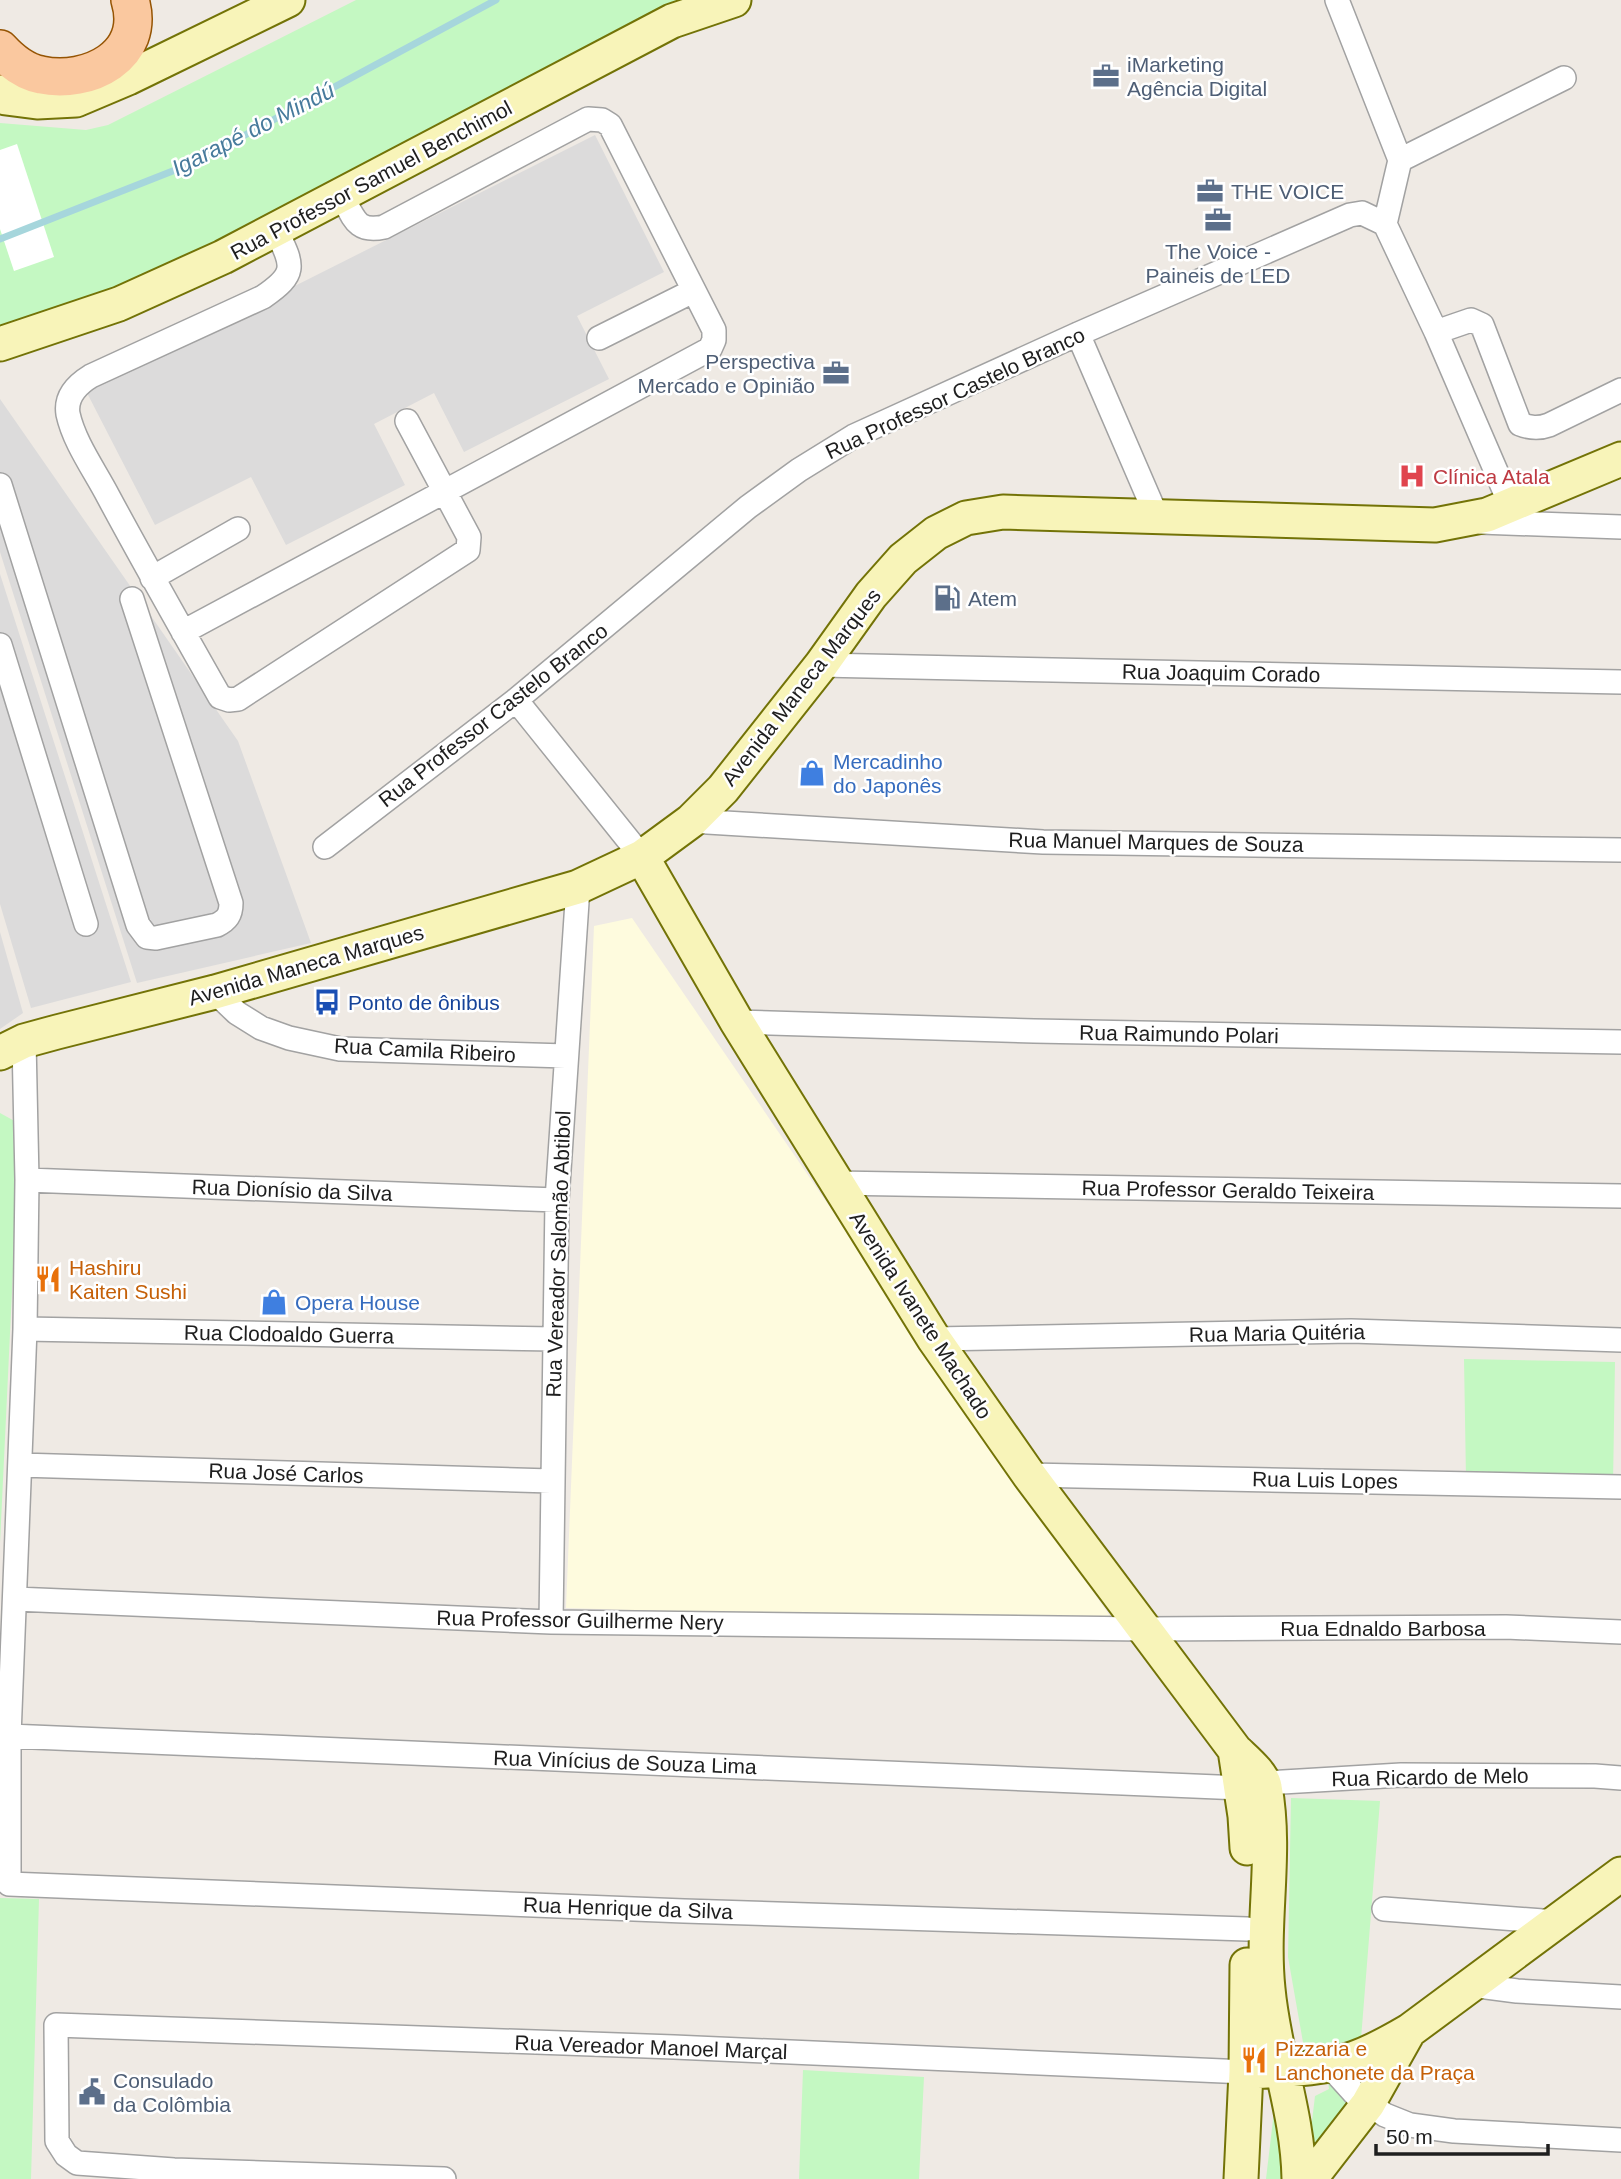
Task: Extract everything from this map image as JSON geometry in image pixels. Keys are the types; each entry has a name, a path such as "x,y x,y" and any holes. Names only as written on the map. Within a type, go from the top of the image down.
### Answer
{"main road":[{"path":"0,49 26,70 41,75 60,77 93,71 109,64 126,47 133,21 130,0"}],"street":[{"path":"2,96 37,102 76,100 128,78 288,0"},
{"name":"Rua Professor Samuel Benchimol","path":"0,344 119,304 223,257 672,21 734,0"},
{"path":"1337,0 1400,160 1385,224 1436,332 1511,506"},
{"path":"1400,160 1564,78"},
{"path":"183,632 710,349 714,340 714,330 610,125 602,120 588,119 384,227 371,229 356,222 342,196"},
{"name":"Rua Professor Castelo Branco","path":"325,847 516,701 748,507 799,470 854,436 1350,215 1362,213 1385,224"},
{"path":"276,230 288,256 288,275 283,283 264,297 91,376 74,389 69,399 68,413 79,441 152,578 220,697 239,699 468,550 469,537 407,421"},
{"path":"599,338 693,291"},
{"path":"1436,332 1471,320 1482,325 1520,424 1529,428 1549,425 1621,390"},
{"path":"1078,334 1157,517"},
{"name":"Avenida Maneca Marques","path":"12,1047 215,992 578,887 642,857 691,821 731,780 821,665 871,595 904,559 936,533 966,518 1003,512 1435,525 1463,521 1511,506 1621,459"},
{"path":"0,485 138,925 147,936 156,938 217,925 225,921 232,912 132,599"},
{"path":"1463,521 1621,527"},
{"path":"152,578 238,529"},
{"path":"0,645 86,924"},
{"name":"Rua Joaquim Corado","path":"821,665 1621,682"},
{"path":"516,701 642,857"},
{"name":"Rua Manuel Marques de Souza","path":"691,821 1043,842 1621,850"},
{"name":"Avenida Ivanete Machado","path":"642,857 737,1022 934,1339 1029,1475 1235,1750 1253,1785 1268,1821 1265,1961 1268,1993 1295,2123 1299,2179"},
{"name":"Rua Vereador Salomão Abtibol","path":"551,1622 557,1200 578,887"},
{"name":"Rua Camila Ribeiro","path":"215,992 237,1013 261,1028 289,1038 340,1049 566,1056"},
{"name":"Rua Raimundo Polari","path":"737,1022 1034,1031 1621,1042"},
{"path":"9,1736 25,1329 27,1180 12,1047"},
{"name":"Rua Dionísio da Silva","path":"27,1180 557,1200"},
{"name":"Rua Professor Geraldo Teixeira","path":"835,1183 1621,1196"},
{"name":"Rua Clodoaldo Guerra","path":"25,1329 554,1339"},
{"name":"Rua Maria Quitéria","path":"934,1339 1351,1331 1621,1340"},
{"name":"Rua José Carlos","path":"20,1465 551,1481"},
{"name":"Rua Luis Lopes","path":"1029,1475 1621,1487"},
{"name":"Rua Professor Guilherme Nery","path":"15,1599 551,1622 1145,1629"},
{"name":"Rua Ednaldo Barbosa","path":"1145,1629 1506,1627 1621,1632"},
{"name":"Rua Vinícius de Souza Lima","path":"9,1736 1253,1785"},
{"name":"Rua Henrique da Silva","path":"9,1736 9,1884 698,1911 1247,1928"},
{"name":"Rua Ricardo de Melo","path":"1253,1785 1401,1775 1621,1778"},
{"name":"Avenida Ivanete Machado","path":"1241,2179 1246,2072 1249,1865 1245,1816 1253,1785"},
{"path":"1246,2072 1283,2070 1353,2059 1409,2031 1621,1874"},
{"path":"1384,1909 1556,1922"},
{"path":"1471,1985 1517,1992 1621,1997"},
{"name":"Rua Vereador Manoel Marçal","path":"444,2179 174,2170 77,2162 66,2154 57,2141 56,2025 674,2047 1246,2072"},
{"path":"1310,2179 1368,2104 1409,2031"},
{"path":"1328,2064 1347,2087 1384,2116 1410,2125 1454,2131 1621,2140"}],"shaded area":[{"path":"595,135 664,272 577,316 609,379 464,452 434,393 374,424 405,485 286,545 251,477 155,525 86,391"},
{"path":"0,399 238,741 311,943 137,983 0,552"},
{"path":"0,574 131,982 31,1008 0,904"},
{"path":"632,918 1116,1625 566,1608 594,926"},
{"path":"0,932 23,1013 0,1029"}],"green space":[{"path":"356,0 708,0 198,256 0,333 0,123 86,130 108,125"},
{"path":"0,1113 20,1124 0,1543"},
{"path":"1464,1359 1615,1362 1613,1484 1466,1479"},
{"path":"1291,1798 1380,1801 1361,2039 1349,2045 1330,2045 1335,2088 1352,2096 1315,2176 1312,2131 1295,2131 1291,2179 1266,2179 1275,2103 1294,2126 1312,2121 1315,2096 1329,2089 1323,2045 1304,2048 1288,1957"},
{"path":"0,1898 39,1899 31,2179 0,2179"},
{"path":"803,2070 924,2077 919,2179 799,2179"}],"pier":[{"path":"17,144 54,257 14,271 0,229 0,150"}],"waterway":[{"name":"Igarapé do Mindú","path":"0,239 193,163 496,0"}],"place":[{"name":"iMarketing Agência Digital","path":"1106,76"},
{"name":"THE VOICE","path":"1210,191"},
{"name":"The Voice - Paineis de LED","path":"1218,220"},
{"name":"Perspectiva Mercado e Opinião","path":"836,373"},
{"name":"Clínica Atala","path":"1412,476"},
{"name":"Atem","path":"947,598"},
{"name":"Mercadinho do Japonês","path":"812,773"},
{"name":"Ponto de ônibus","path":"327,1002"},
{"name":"Hashiru Kaiten Sushi","path":"48,1279"},
{"name":"Opera House","path":"274,1302"},
{"name":"Pizzaria e Lanchonete da Praça","path":"1254,2060"},
{"name":"Consulado da Colômbia","path":"92,2092"}]}
